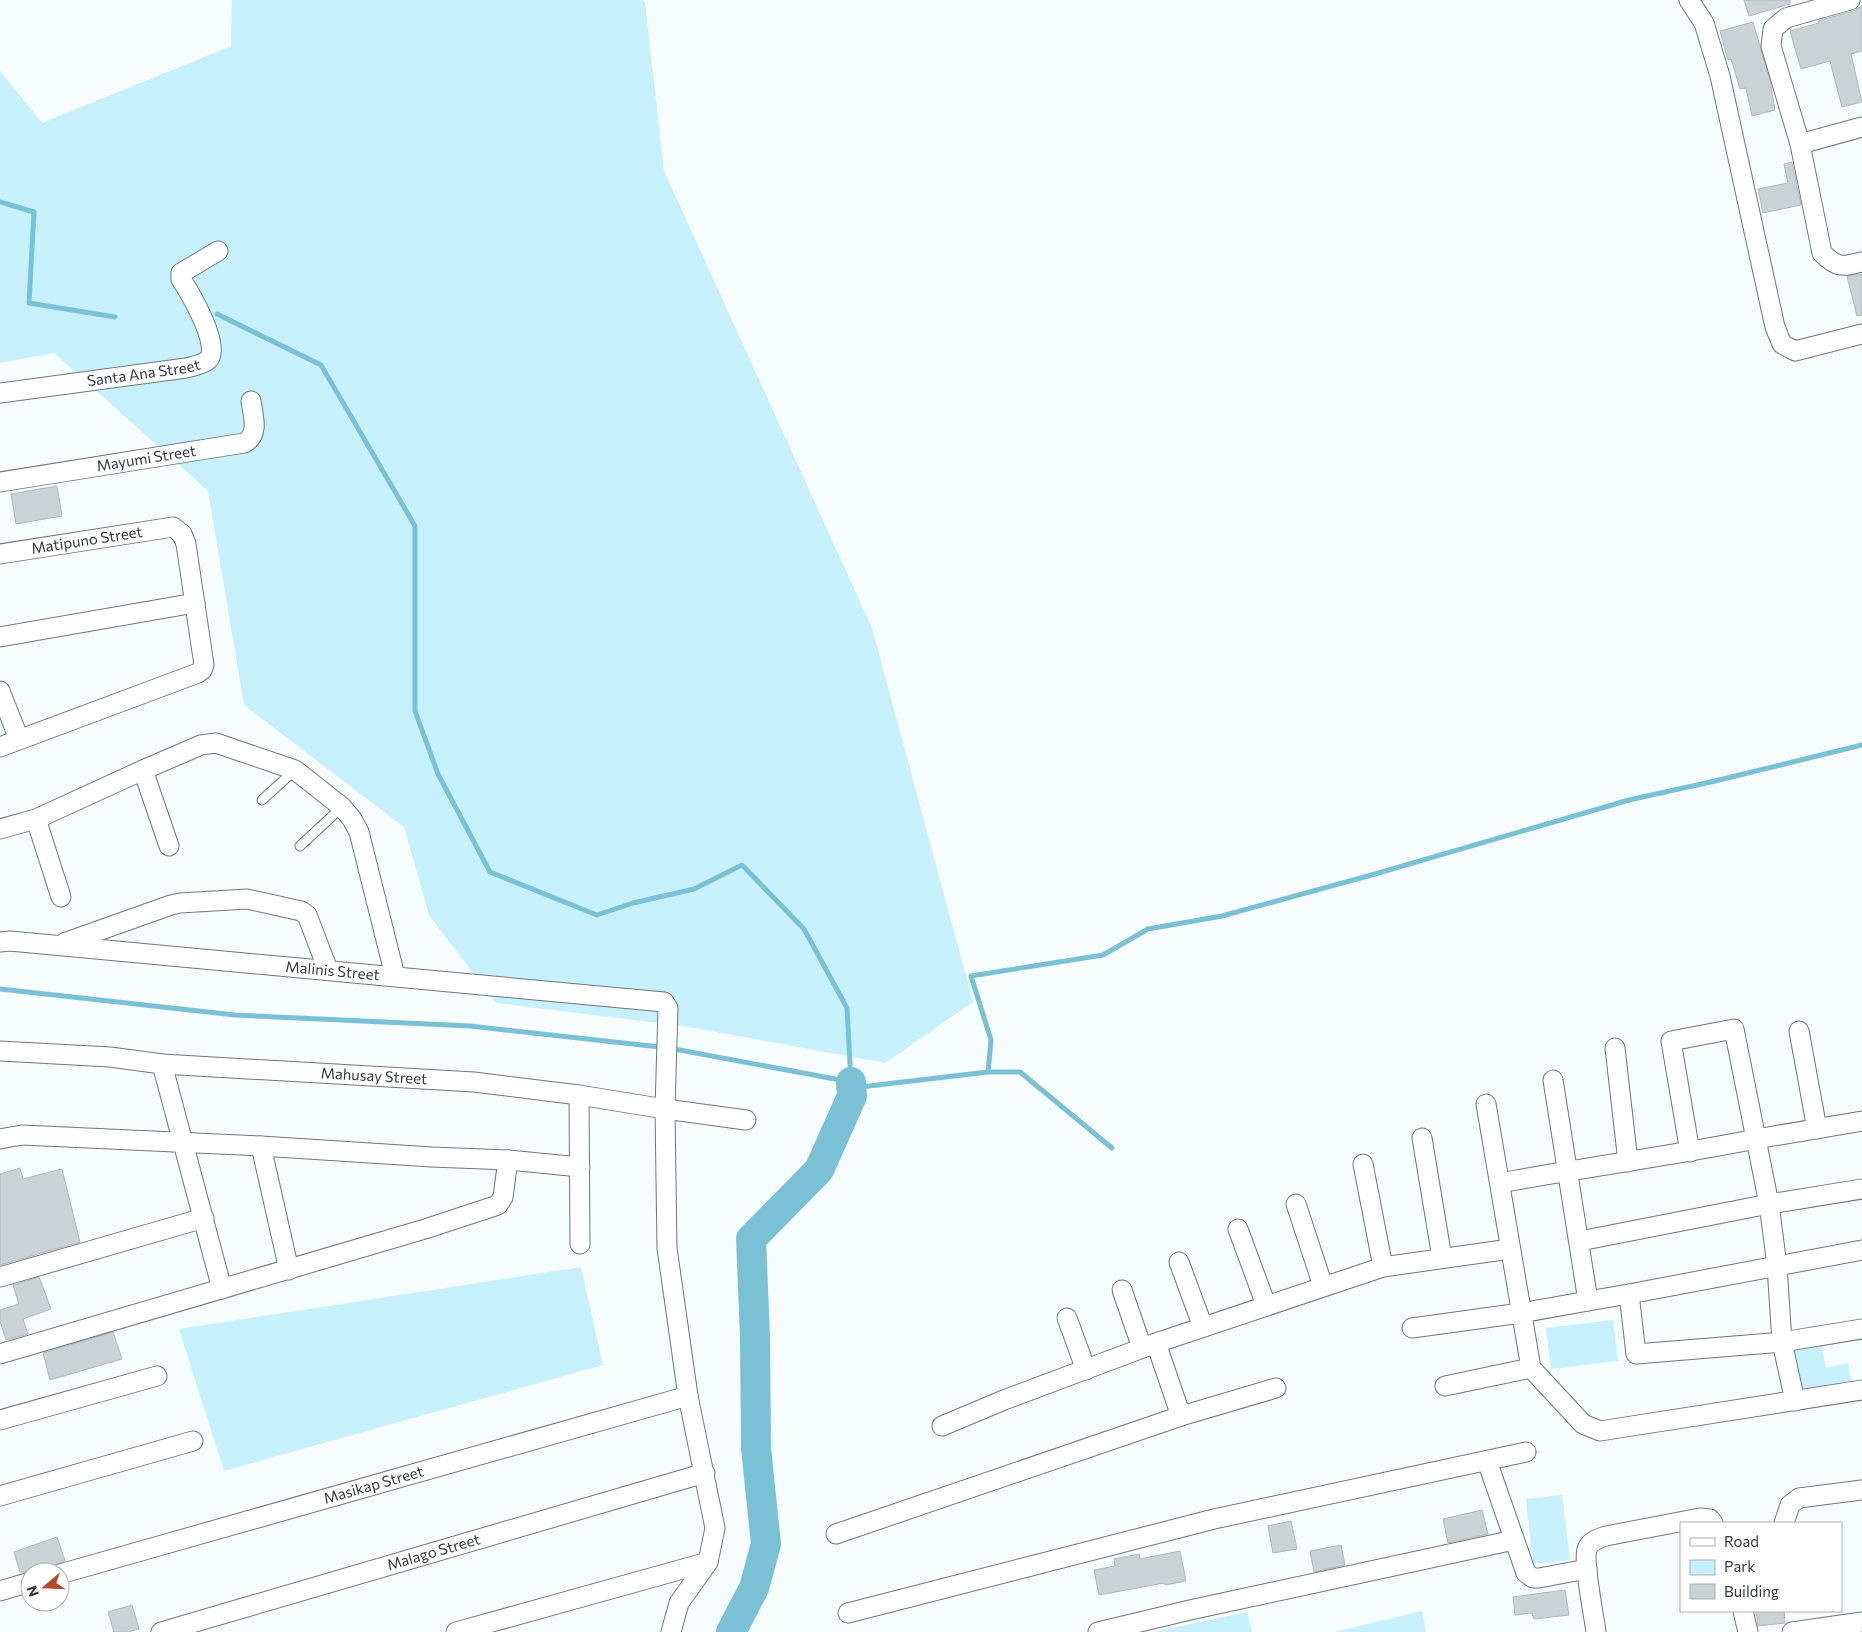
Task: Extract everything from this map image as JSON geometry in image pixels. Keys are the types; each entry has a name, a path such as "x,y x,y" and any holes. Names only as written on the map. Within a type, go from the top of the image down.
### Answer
{"street":[{"path":"1689,0 1704,23 1720,76 1775,327 1782,344 1795,352 1862,334"},
{"path":"1850,0 1786,18 1773,29 1770,46 1800,144 1822,253 1833,264 1845,266 1862,262"},
{"path":"1800,144 1862,127"},
{"name":"Santa Ana Street","path":"0,393 186,368 207,361 212,355 212,343 181,278 181,273 218,251"},
{"name":"Mayumi Street","path":"0,482 244,443 251,440 254,433 251,401"},
{"name":"Matipuno Street","path":"0,554 173,527 182,534 186,544 195,603"},
{"path":"0,637 195,603 204,665 202,670 0,747"},
{"path":"0,691 19,739"},
{"path":"0,829 36,819 142,770 202,745 216,743 295,770 342,807 352,818 359,832 395,976"},
{"path":"142,770 169,846"},
{"path":"36,819 61,897"},
{"path":"58,945 171,905 247,899 301,911 307,916 328,970"},
{"name":"Malinis Street","path":"0,942 10,941 58,945 664,1002 668,1008 664,1109"},
{"path":"1690,1152 1671,1040 1734,1029 1769,1204 1777,1266 1782,1342 1795,1401"},
{"path":"1800,1031 1817,1129"},
{"path":"1615,1048 1628,1162"},
{"name":"Mahusay Street","path":"0,1051 110,1057 162,1064 474,1082 580,1095 746,1120"},
{"path":"162,1064 222,1289"},
{"path":"1553,1080 1580,1240 1588,1301"},
{"path":"580,1095 580,1244"},
{"path":"1486,1104 1531,1368 1583,1424 1600,1431 1862,1390"},
{"path":"664,1109 667,1248 688,1396 716,1528 708,1562 679,1603 671,1632"},
{"path":"1500,1183 1862,1122"},
{"path":"0,1139 22,1135 261,1146 508,1160 580,1167"},
{"path":"1422,1138 1442,1258"},
{"path":"261,1146 289,1270"},
{"path":"0,1354 289,1270 498,1205 503,1197 508,1160"},
{"path":"1363,1164 1383,1267"},
{"path":"1580,1240 1862,1188"},
{"path":"1296,1204 1323,1286"},
{"path":"0,1277 204,1218"},
{"path":"1238,1229 1266,1306"},
{"path":"942,1426 1149,1346 1383,1267 1510,1249"},
{"path":"1412,1328 1521,1313 1862,1250"},
{"path":"1180,1262 1203,1327"},
{"path":"1122,1290 1181,1416"},
{"path":"1629,1294 1636,1354 1782,1342 1862,1329"},
{"path":"1067,1318 1086,1370"},
{"path":"1445,1386 1531,1368"},
{"path":"0,1420 156,1376"},
{"path":"836,1534 1181,1416 1276,1388"},
{"name":"Masikap Street","path":"70,1571 688,1396"},
{"path":"0,1496 193,1441"},
{"path":"848,1613 1214,1519 1526,1452"},
{"path":"1487,1461 1526,1573 1533,1578 1587,1569"},
{"name":"Malago Street","path":"161,1632 705,1473"},
{"path":"1784,1522 1790,1505 1799,1498 1862,1490"},
{"path":"1596,1632 1587,1569 1587,1549 1594,1541 1606,1536 1700,1518 1710,1519 1712,1522"},
{"path":"1098,1632 1190,1610 1514,1540"},
{"path":"456,1632 708,1562"},
{"path":"0,1591 20,1585"},
{"path":"1743,1612 1748,1632"},
{"path":"1792,1632 1862,1622"}],"lane":[{"path":"262,800 295,770"},
{"path":"300,846 342,807"}],"green space":[{"path":"232,0 643,0 645,2 664,171 872,628 973,1002 885,1063 683,1026 496,1003 429,915 404,827 244,705 208,491 54,353 0,363 0,71 42,123 231,46"},
{"path":"581,1267 603,1365 224,1471 179,1329"},
{"path":"1613,1320 1618,1361 1551,1369 1546,1328"},
{"path":"1821,1342 1826,1368 1848,1363 1852,1386 1802,1395 1794,1345"},
{"path":"1562,1495 1570,1560 1533,1564 1526,1499"},
{"path":"1422,1611 1426,1632 1334,1632"},
{"path":"1247,1612 1252,1632 1153,1632"}],"building":[{"path":"1744,0 1790,0 1790,4 1749,16"},
{"path":"1862,6 1862,51 1851,54 1862,102 1842,107 1830,61 1801,69 1790,31 1819,23 1818,21 1853,11"},
{"path":"1753,22 1770,81 1775,110 1752,116 1746,88 1740,89 1731,59 1728,60 1720,31"},
{"path":"1792,162 1801,205 1763,213 1758,189 1788,183 1784,164"},
{"path":"1862,274 1862,315 1857,316 1847,276"},
{"path":"57,486 62,516 16,524 11,494"},
{"path":"20,1168 23,1179 62,1169 80,1242 0,1265 0,1174"},
{"path":"39,1277 51,1309 23,1319 28,1334 6,1340 0,1321 0,1310 19,1304 13,1285"},
{"path":"113,1332 122,1359 50,1380 43,1353"},
{"path":"1482,1510 1488,1534 1448,1543 1443,1519"},
{"path":"1291,1521 1297,1549 1273,1553 1268,1526"},
{"path":"57,1537 65,1561 20,1562 20,1572 14,1552"},
{"path":"1341,1545 1345,1565 1314,1572 1310,1551"},
{"path":"1180,1551 1186,1581 1165,1585 1164,1583 1099,1595 1094,1570 1115,1566 1114,1559 1139,1554 1140,1559"},
{"path":"1565,1590 1569,1615 1534,1619 1532,1613 1515,1615 1513,1597"},
{"path":"132,1605 139,1629 128,1632 114,1632 108,1612"},
{"path":"1756,1612 1784,1612 1785,1623 1758,1626"}],"waterway":[{"path":"0,202 34,212 29,303 115,317"},
{"path":"0,989 235,1015 470,1026 669,1048 851,1082 847,1008 804,929 742,865 694,889 633,903 597,915 490,872 438,774 415,711 415,526 321,365 217,314"},
{"path":"852,1088 988,1072 991,1040 971,976 1103,955 1148,929 1222,916 1375,874 1629,800 1862,745"},
{"path":"988,1072 1020,1072 1112,1148"},
{"path":"731,1632 754,1588 766,1544 756,1448 755,1336 751,1239 819,1170 852,1096 851,1082"}]}
